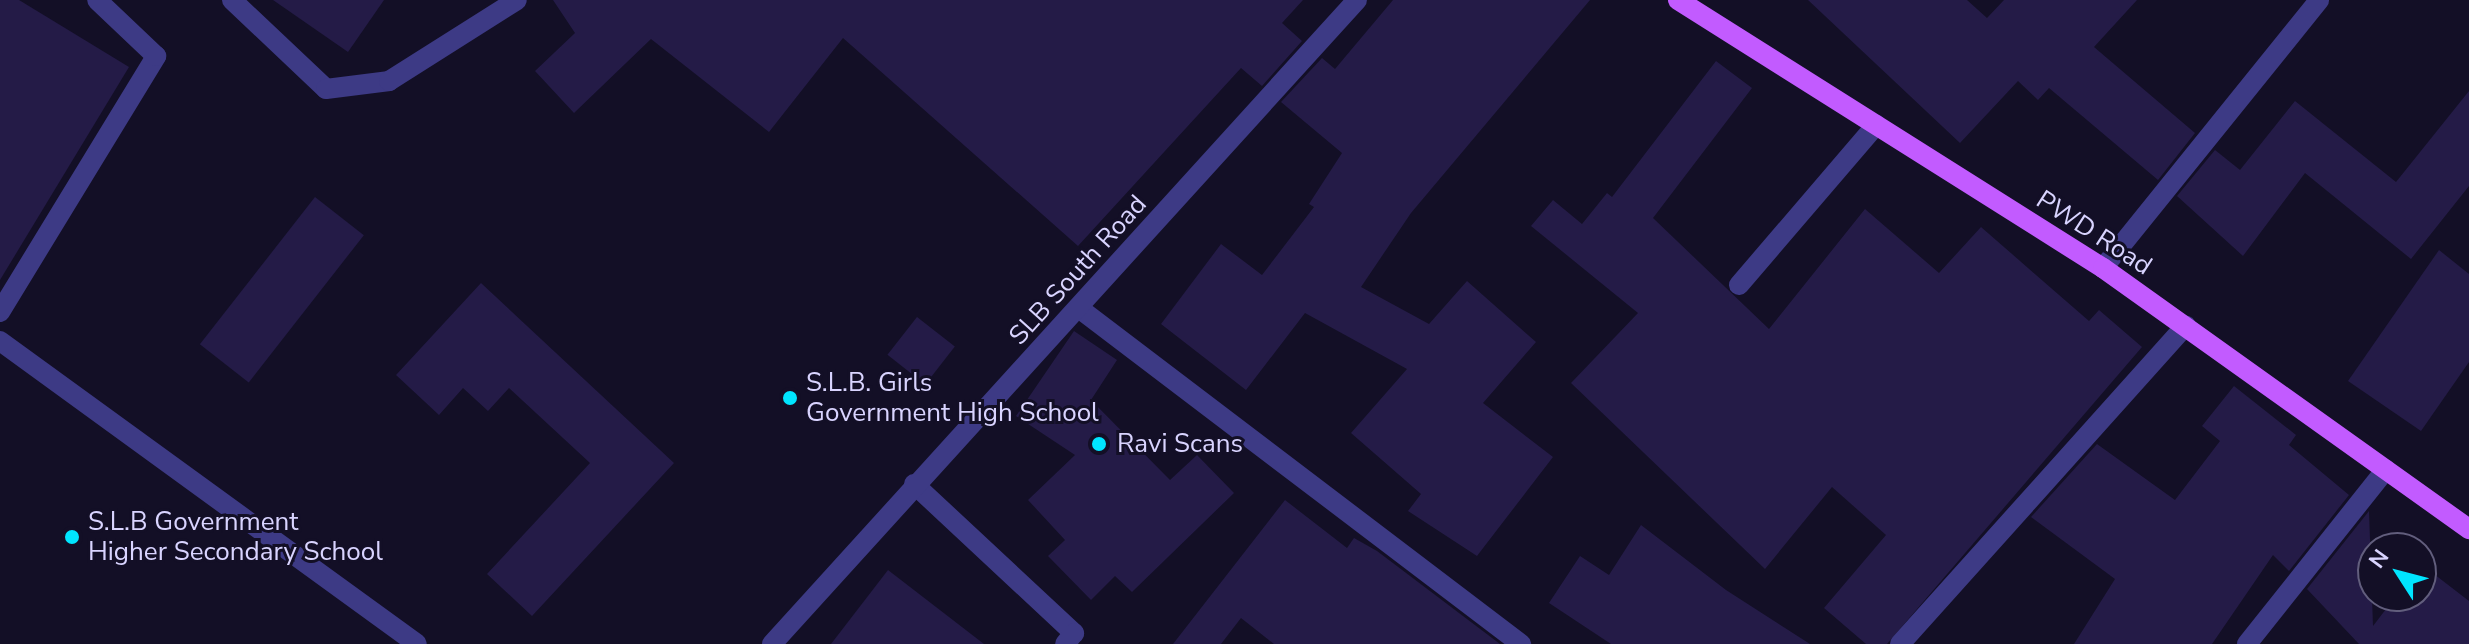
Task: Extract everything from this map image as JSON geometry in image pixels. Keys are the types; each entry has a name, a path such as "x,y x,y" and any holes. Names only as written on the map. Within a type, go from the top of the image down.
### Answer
{"main road":[{"name":"PWD Road","path":"1678,0 2103,268 2469,529"}],"street":[{"path":"0,312 156,56 97,0"},
{"path":"232,0 326,89 389,81 517,0"},
{"name":"SLB South Road","path":"772,644 914,484 1080,309 1357,0"},
{"path":"2103,268 2319,0"},
{"path":"1739,285 1876,125"},
{"path":"1080,309 1521,644"},
{"path":"1900,644 2186,325"},
{"path":"0,341 417,644"},
{"path":"2247,644 2386,469"},
{"path":"914,484 1074,633 1065,644"}],"building":[{"path":"0,0 19,0 129,67 0,280"},
{"path":"273,0 384,0 348,52"},
{"path":"553,0 1303,0 1282,23 1302,41 1262,86 1241,68 1078,246 843,38 769,132 651,39 574,113 535,71 575,33"},
{"path":"1393,0 1590,0 1411,213 1361,287 1429,324 1467,281 1536,342 1483,403 1553,457 1477,556 1408,511 1421,494 1351,433 1407,369 1305,313 1246,390 1161,324 1221,244 1262,275 1314,207 1309,204 1342,153 1281,102 1322,58 1335,69"},
{"path":"1808,0 1967,0 1987,18 2004,0 2137,0 2094,47 2195,133 2158,180 2049,88 2038,100 2018,81 1960,143"},
{"path":"1716,61 1752,88 1653,218 1769,329 1865,209 1939,273 1981,227 2089,321 2099,310 2142,347 1887,644 1866,644 1824,608 1886,535 1832,487 1765,569 1571,383 1638,313 1531,226 1553,200 1582,224 1607,193 1612,197"},
{"path":"2469,91 2469,186 2411,259 2305,173 2243,256 2177,196 2215,150 2240,170 2295,101 2396,182"},
{"path":"315,197 364,235 249,383 200,344"},
{"path":"2439,250 2469,274 2469,362 2421,431 2348,381"},
{"path":"481,283 674,463 532,616 487,574 590,463 509,388 488,411 463,388 439,415 396,375"},
{"path":"917,317 955,347 925,384 887,355"},
{"path":"1074,331 1117,360 1091,400 1170,480 1197,455 1234,493 1132,592 1115,576 1091,600 1048,556 1065,540 1028,500 1075,455 1016,416"},
{"path":"2234,386 2296,435 2289,445 2349,495 2289,571 2273,555 2212,644 2074,644 2115,579 2031,517 2097,444 2175,500 2220,441 2202,426"},
{"path":"1285,500 1347,548 1354,538 1377,551 1500,644 1274,644 1241,618 1221,644 1173,644"},
{"path":"2369,511 2370,532 2357,532 2357,612 2373,612 2373,626 2384,612 2437,612 2437,576 2469,601 2469,644 2359,644 2307,589"},
{"path":"1641,525 1726,590 1810,644 1611,644 1549,603 1580,556 1609,575"},
{"path":"888,570 984,644 831,644"}],"place":[{"name":"S.L.B. Girls Government High School","path":"790,398"},
{"name":"Ravi Scans","path":"1099,444"},
{"name":"S.L.B Government Higher Secondary School","path":"72,537"}]}
